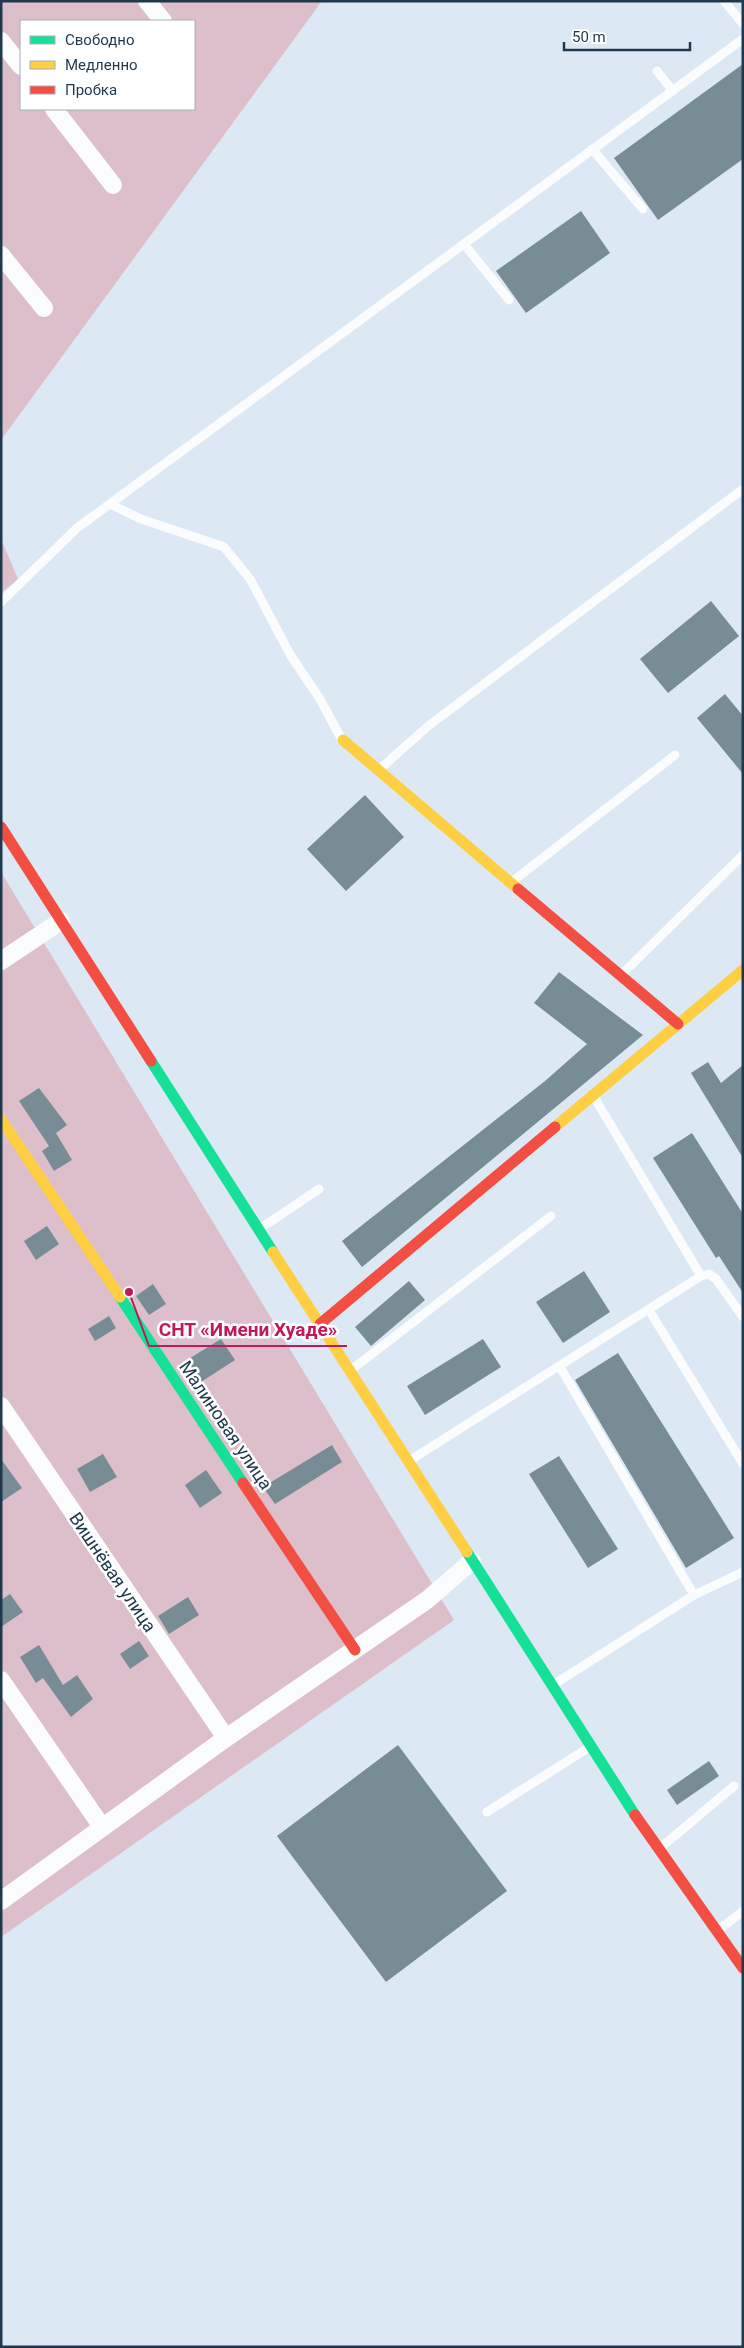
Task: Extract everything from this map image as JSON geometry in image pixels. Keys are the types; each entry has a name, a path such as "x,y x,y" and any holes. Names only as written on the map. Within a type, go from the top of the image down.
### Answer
{"street":[{"path":"147,1 162,20"},
{"path":"1,41 20,65"},
{"path":"55,110 113,185"},
{"path":"1,255 44,308"},
{"path":"342,740 678,1024"},
{"path":"1,826 409,1461 590,1748 658,1850 743,1968"},
{"path":"1,961 61,921"},
{"path":"320,1324 743,970"},
{"name":"Малиновая улица","path":"1,1119 355,1650"},
{"name":"Вишнёвая улица","path":"1,1406 226,1738"},
{"path":"1,1901 226,1738 427,1600 472,1561"},
{"path":"1,1680 102,1828"}],"lane":[{"path":"724,1 743,24"},
{"path":"1,602 77,528 743,39"},
{"path":"657,70 673,90"},
{"path":"592,150 643,209"},
{"path":"464,244 509,300"},
{"path":"378,771 427,727 743,489"},
{"path":"110,504 141,518 224,547 250,579 291,656 320,699 342,740"},
{"path":"511,883 675,755"},
{"path":"620,976 743,855"},
{"path":"593,1095 701,1276"},
{"path":"259,1229 319,1189"},
{"path":"350,1371 551,1216"},
{"path":"409,1461 701,1276 710,1274 743,1316"},
{"path":"649,1310 743,1464"},
{"path":"560,1367 694,1595"},
{"path":"551,1687 694,1595 743,1572"},
{"path":"487,1812 590,1748"},
{"path":"658,1850 734,1786"},
{"path":"716,1931 743,1911"}],"shaded area":[{"path":"1,1 322,1 1,440"},
{"path":"1,539 18,579 1,593"},
{"path":"1,872 454,1620 1,1937"}],"building":[{"path":"743,64 743,159 658,220 614,158"},
{"path":"581,211 610,253 526,313 496,271"},
{"path":"711,601 739,636 668,693 640,659"},
{"path":"725,694 743,716 743,774 697,718"},
{"path":"365,795 404,837 346,891 307,849"},
{"path":"559,972 643,1035 362,1267 342,1241 545,1081 587,1044 534,1003"},
{"path":"708,1062 721,1083 743,1065 743,1158 691,1073"},
{"path":"39,1088 67,1125 56,1133 72,1160 54,1171 42,1151 49,1146 19,1101"},
{"path":"692,1133 743,1214 743,1293 719,1256 716,1258 653,1158"},
{"path":"47,1226 59,1244 36,1260 24,1241"},
{"path":"584,1271 610,1312 563,1343 536,1302"},
{"path":"409,1281 425,1300 371,1346 355,1327"},
{"path":"153,1284 166,1304 149,1315 136,1296"},
{"path":"109,1316 116,1328 95,1341 88,1329"},
{"path":"221,1339 235,1360 201,1382 187,1360"},
{"path":"483,1339 501,1367 425,1415 407,1386"},
{"path":"618,1353 734,1538 686,1568 575,1380"},
{"path":"332,1445 342,1462 275,1504 263,1487"},
{"path":"103,1454 117,1477 90,1492 77,1469"},
{"path":"559,1456 618,1549 588,1568 529,1474"},
{"path":"1,1459 22,1488 1,1502"},
{"path":"206,1470 222,1493 200,1508 185,1485"},
{"path":"10,1594 23,1612 1,1627 1,1600"},
{"path":"188,1597 199,1615 169,1634 158,1616"},
{"path":"139,1641 149,1656 130,1669 120,1654"},
{"path":"39,1645 63,1685 77,1675 93,1699 71,1717 43,1678 36,1683 20,1657"},
{"path":"398,1745 507,1891 386,1982 277,1836"},
{"path":"709,1761 719,1776 677,1805 667,1790"}],"traffic: fast":[{"path":"151,1061 273,1252"},
{"path":"120,1297 243,1483"},
{"path":"467,1552 635,1815"}],"traffic: slow":[{"path":"343,740 518,889"},
{"path":"555,1127 743,970"},
{"path":"1,1119 120,1297"},
{"path":"273,1252 467,1552"}],"traffic: jam":[{"path":"1,827 151,1061"},
{"path":"518,889 678,1024"},
{"path":"320,1324 555,1127"},
{"path":"243,1483 355,1650"},
{"path":"635,1815 743,1968"}],"place":[{"name":"СНТ «Имени Хуаде»","path":"129,1292"}]}
